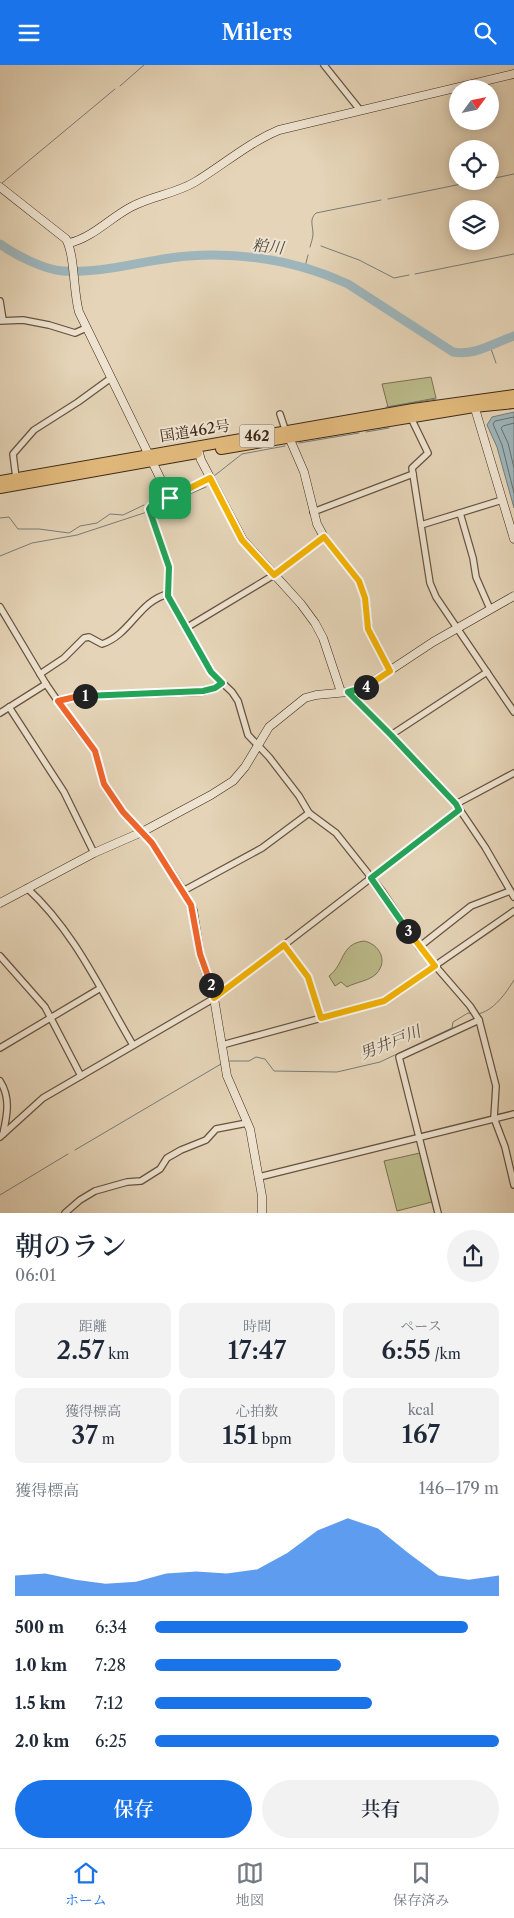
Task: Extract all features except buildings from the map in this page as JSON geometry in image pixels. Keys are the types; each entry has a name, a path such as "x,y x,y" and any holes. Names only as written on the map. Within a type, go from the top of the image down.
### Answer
{"highway":[{"name":"国道462号","path":"0,481 151,458 514,395"},
{"name":"国道462号","path":"0,488 151,458 199,453 288,435 411,418 473,403 514,403"}],"street":[{"path":"324,65 360,110"},
{"path":"69,245 85,237 130,207 178,191 195,182 270,134 360,110 514,74"},
{"path":"0,187 63,236 69,245 74,291 79,312 168,494"},
{"path":"0,301 1,321 23,320 75,333 86,328"},
{"path":"16,478 12,454 28,435 111,378"},
{"path":"473,403 514,539"},
{"path":"280,413 304,472 313,512 324,537 359,581 365,598 368,629 390,671"},
{"path":"411,418 428,453 412,466 412,474 430,583 436,597 456,628 514,712"},
{"path":"199,453 242,540 301,604 315,623 323,638 344,692 391,735 458,807 485,847 514,897"},
{"path":"313,512 412,474"},
{"path":"210,478 168,494 149,509 169,567 168,594 211,672 232,692 238,701 246,730 299,796 309,813 336,833 371,878 419,947 470,1006 479,1020 496,1086 494,1119 505,1147 514,1185"},
{"path":"421,525 502,500"},
{"path":"460,513 473,558 475,574 490,609"},
{"path":"186,628 274,575 324,537"},
{"path":"40,673 64,658 84,638 89,637 102,644 120,635 149,604 168,594"},
{"path":"0,903 94,853 142,832 233,781 245,767 269,727 305,698 322,693 344,692 365,687 433,642 514,596"},
{"path":"0,607 46,684 95,751 104,784 123,812 152,843 193,910 200,954 214,998 228,1082 247,1123 259,1177 262,1213"},
{"path":"391,735 487,672"},
{"path":"58,701 75,697 203,691 215,688 222,683"},
{"path":"0,713 46,684"},
{"path":"9,707 64,792 94,853"},
{"path":"1,1135 43,1098 214,998 371,878 458,807 514,773"},
{"path":"183,891 262,848 309,813"},
{"path":"27,888 63,926 133,1045"},
{"path":"419,947 471,906 510,891"},
{"path":"222,1045 384,1001 514,911"},
{"path":"284,945 308,977 321,1018"},
{"path":"0,956 3,964 45,1007 52,1017 82,1076"},
{"path":"0,1048 100,989"},
{"path":"438,1213 399,1057 479,1020"},
{"path":"0,1081 3,1085 9,1109 1,1135"},
{"path":"259,1177 514,1114"},
{"path":"65,1213 94,1191 127,1182 141,1181 160,1169 167,1158 206,1140 216,1129 247,1123"}],"green space":[{"path":"431,377 436,398 388,407 382,384"},
{"path":"364,941 378,949 382,959 380,969 366,980 347,987 341,982 335,986 329,976 351,946"},
{"path":"420,1153 432,1202 397,1211 384,1161"}],"water":[{"path":"514,412 514,508 497,447 487,425 492,417"}],"waterway":[{"path":"120,86 144,65"},
{"path":"2,183 115,89"},
{"path":"499,177 514,174"},
{"path":"388,199 449,187"},
{"path":"310,247 313,236 312,220 316,213 381,200"},
{"name":"粕川","path":"0,244 30,261 63,271 94,270 188,256 230,255 270,260 310,269 348,284 453,352 476,351 514,336"},
{"path":"321,246 359,260 394,278 409,275"},
{"path":"415,274 514,254"},
{"path":"305,267 308,255"},
{"path":"490,346 496,363"},
{"path":"386,407 436,399"},
{"path":"366,432 389,428"},
{"path":"299,443 359,433"},
{"path":"214,476 242,454 285,446"},
{"path":"153,510 206,487"},
{"path":"0,518 9,517 18,529 39,529 69,533 80,526 97,523 110,514 123,515 144,505"},
{"path":"0,556 32,543 77,535 147,512"},
{"name":"男井戸川","path":"477,1014 494,1006 514,980"},
{"name":"男井戸川","path":"229,1061 249,1061 256,1057 265,1059 274,1071 337,1072 380,1062 452,1028 453,1022 468,1013 473,1014"},
{"name":"男井戸川","path":"75,1150 221,1064"},
{"name":"男井戸川","path":"0,1195 68,1154"}],"route":[{"path":"210,478 242,540 274,575 324,537 352,571 363,589 368,629 390,671 359,690 348,692 458,807 459,810 371,878 419,947 435,966 384,1001 321,1018 308,977 284,945 214,998 201,960 191,905 152,843 123,812 104,784 95,751 58,701 75,697 209,691 222,683 211,672 168,596 169,567 149,509 151,506 170,498 210,478"}]}
